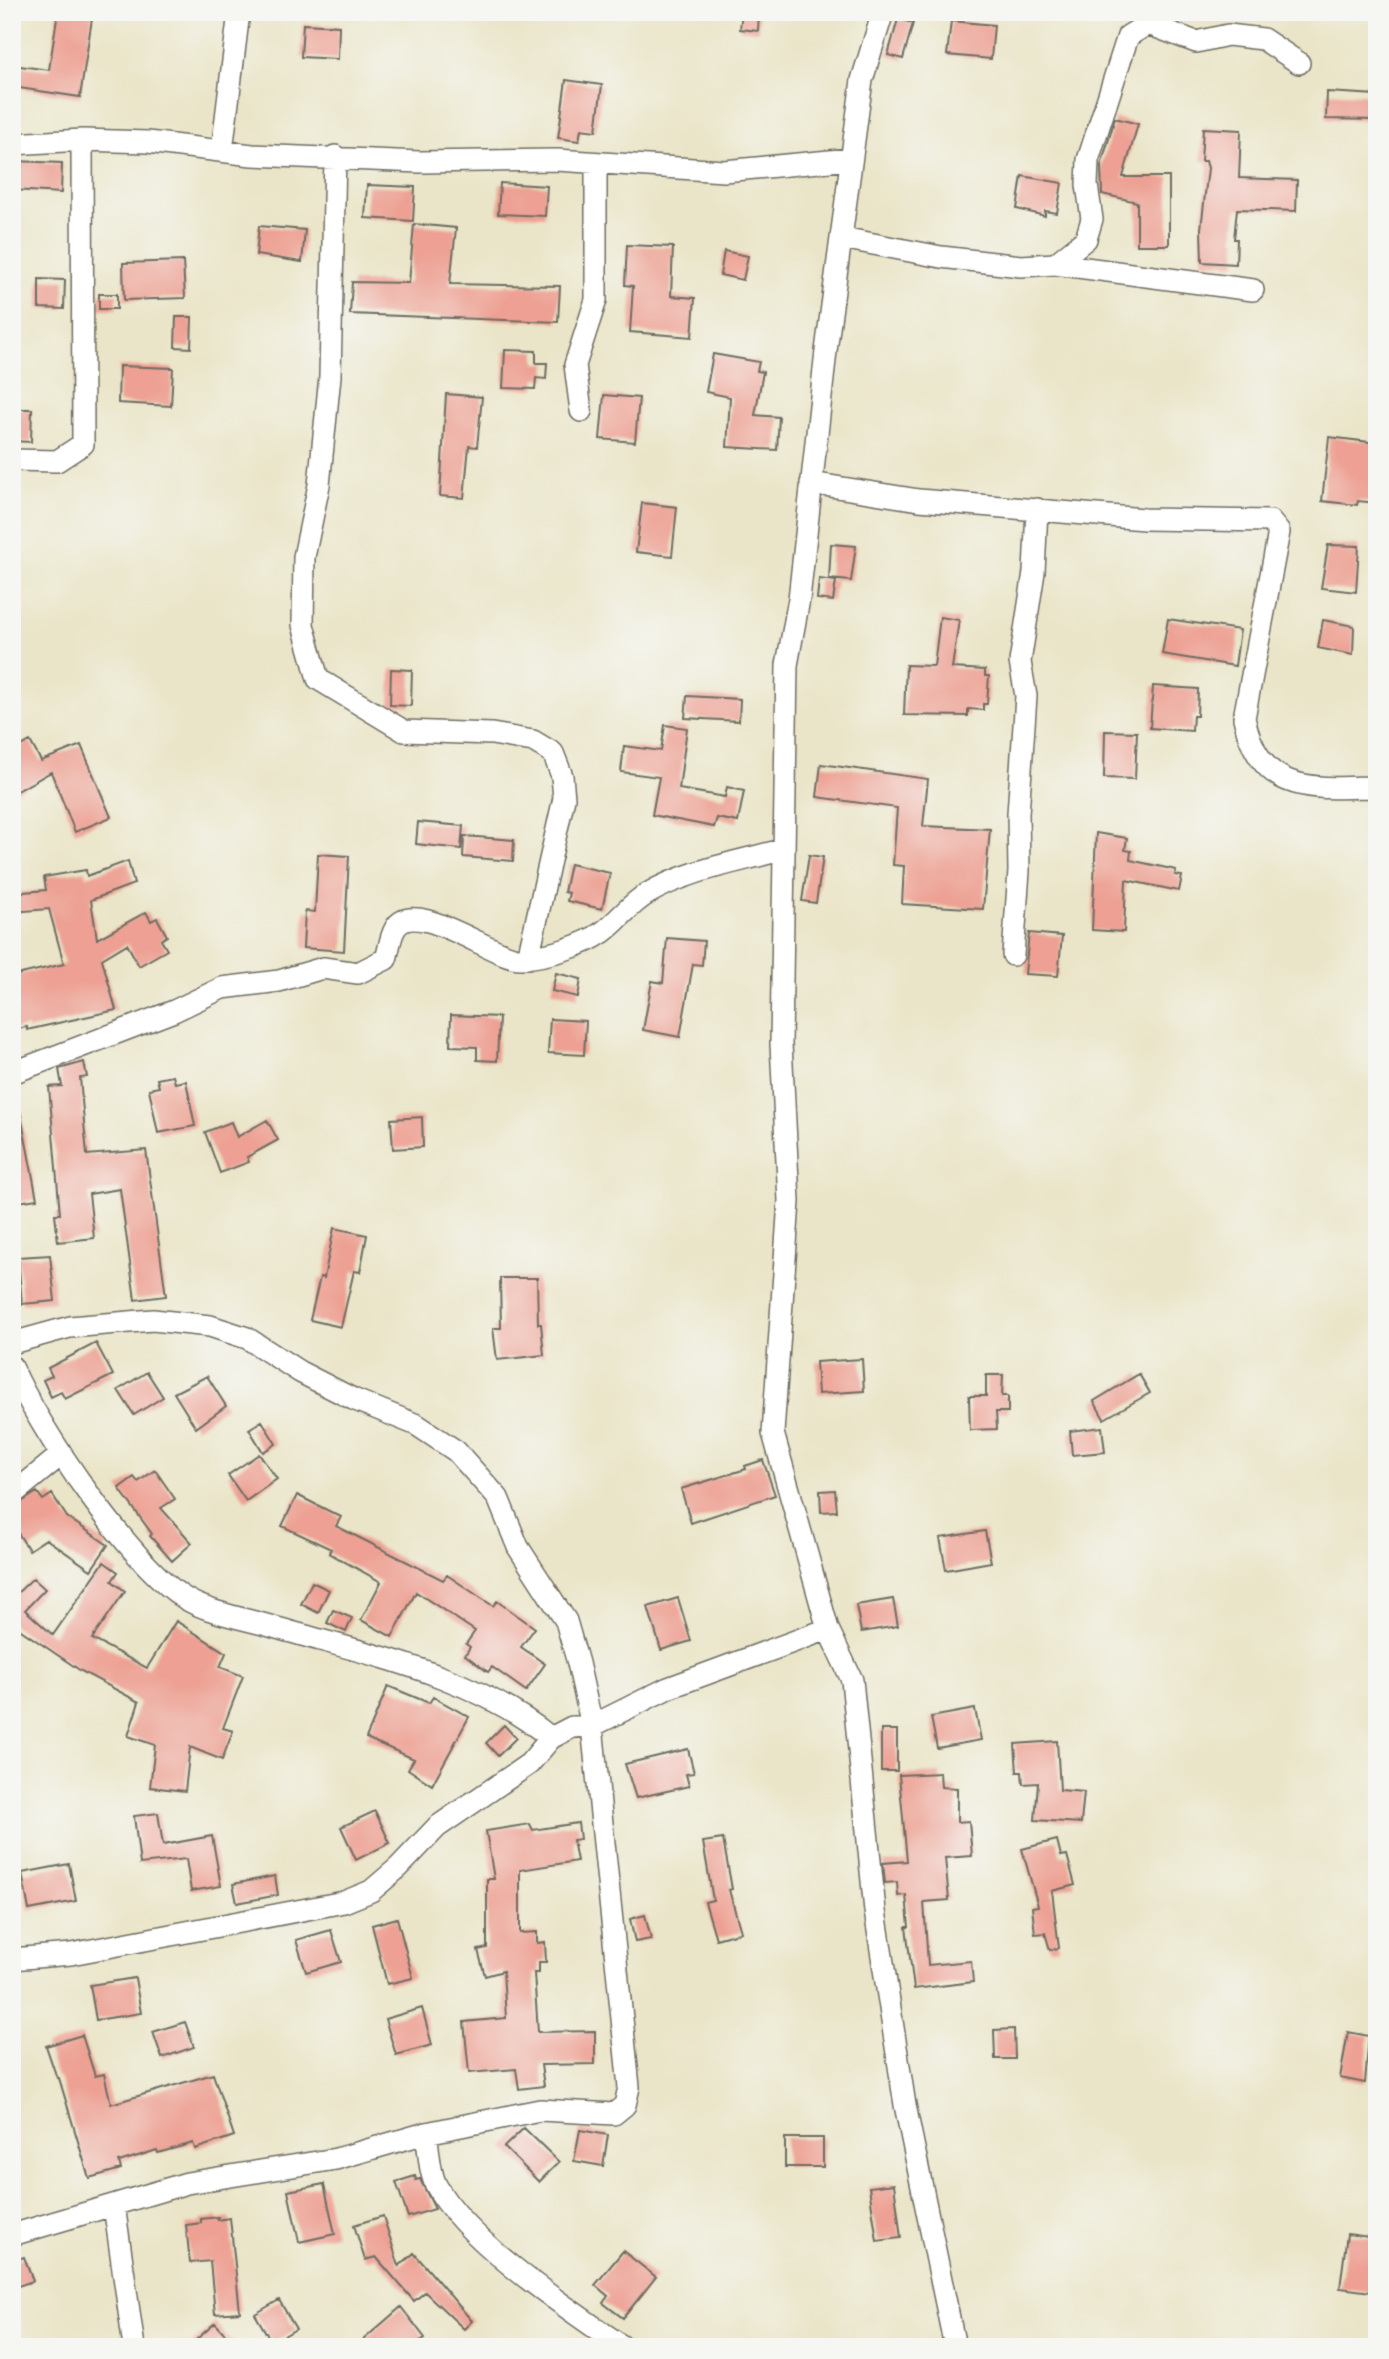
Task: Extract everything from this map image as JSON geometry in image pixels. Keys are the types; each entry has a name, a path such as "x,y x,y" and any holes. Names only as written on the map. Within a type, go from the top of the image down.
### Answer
{"street":[{"path":"222,152 239,12"},
{"path":"883,12 862,80 799,599 787,665 781,1044 789,1201 773,1433 828,1629 852,1680 864,1776 875,1911 905,2105 955,2347"},
{"path":"1055,264 1086,239 1092,219 1088,160 1128,36 1148,24 1196,42 1228,35 1251,37 1273,44 1299,63"},
{"path":"12,460 57,461 83,444 82,140"},
{"path":"12,144 82,140 148,142 222,152 420,162 556,160 724,171 851,159"},
{"path":"335,156 330,376 319,485 304,556 303,625 317,679 404,731 492,734 533,741 552,753 562,776 564,798 528,958"},
{"path":"580,411 575,365 596,300 596,164"},
{"path":"842,238 941,257 1021,266 1055,264 1253,290"},
{"path":"811,483 919,500 1144,519 1270,521 1279,532 1244,718 1249,738 1280,779 1311,788 1377,787"},
{"path":"1013,956 1018,871 1017,814 1026,696 1020,662 1034,572 1037,509"},
{"path":"12,1073 174,1011 222,988 279,981 323,968 358,973 373,968 386,960 395,928 404,921 417,919 466,934 509,958 528,958 589,941 647,894 690,877 784,849"},
{"path":"12,1343 70,1326 153,1320 211,1326 247,1338 300,1373 352,1399 417,1424 456,1451 498,1498 518,1547 566,1621 592,1726 629,2074 625,2105 614,2114 540,2110 426,2133 336,2160 187,2183 12,2235"},
{"path":"12,1367 62,1454 147,1569 187,1600 437,1674 529,1720 551,1738"},
{"path":"12,1495 62,1454"},
{"path":"12,1959 71,1954 344,1902 371,1891 399,1867 437,1827 529,1764 551,1738 572,1727 592,1726 668,1688 828,1629"},
{"path":"426,2133 435,2183 466,2223 524,2275 622,2347"},
{"path":"114,2205 134,2347"}],"building":[{"path":"58,12 93,12 80,97 12,87 12,65 49,70"},
{"path":"742,12 759,13 758,31 740,29"},
{"path":"898,19 913,23 903,59 888,55"},
{"path":"951,21 994,25 991,59 947,55"},
{"path":"303,24 339,26 338,59 301,57"},
{"path":"566,80 602,85 596,131 581,129 579,141 558,138"},
{"path":"1327,92 1377,95 1377,120 1326,119"},
{"path":"1115,118 1138,124 1123,177 1169,177 1169,245 1137,245 1137,202 1102,194 1101,166"},
{"path":"1203,128 1241,130 1239,178 1297,180 1296,211 1237,209 1234,239 1237,239 1236,264 1202,262 1201,229 1208,168 1206,161 1201,161"},
{"path":"15,161 62,163 61,193 13,190"},
{"path":"1022,176 1062,183 1057,213 1045,211 1045,216 1017,209"},
{"path":"500,183 547,186 545,216 498,214"},
{"path":"367,185 415,187 413,221 365,218"},
{"path":"414,224 456,228 450,284 560,286 558,322 350,314 352,282 409,283"},
{"path":"259,226 305,230 302,262 256,255"},
{"path":"627,245 673,247 671,296 695,298 692,337 630,332 633,286 625,285"},
{"path":"724,251 748,256 743,280 720,275"},
{"path":"183,261 185,298 124,300 123,263"},
{"path":"39,279 65,280 64,309 39,308"},
{"path":"99,294 117,294 117,309 99,309"},
{"path":"176,317 192,317 191,348 175,347"},
{"path":"505,350 536,351 536,363 547,363 546,379 536,378 535,389 503,388"},
{"path":"713,354 759,362 757,371 763,372 755,415 779,417 777,450 727,447 730,397 706,392"},
{"path":"119,366 173,368 171,406 118,403"},
{"path":"446,394 482,397 477,447 469,446 464,498 440,496"},
{"path":"604,395 639,398 635,442 600,439"},
{"path":"12,409 32,409 31,442 12,441"},
{"path":"1329,437 1377,443 1377,503 1358,501 1357,505 1322,501"},
{"path":"642,503 677,507 672,556 636,552"},
{"path":"831,544 856,546 851,581 829,579"},
{"path":"1328,545 1359,546 1356,592 1321,588"},
{"path":"819,579 836,581 833,601 817,599"},
{"path":"940,617 959,620 952,668 985,670 985,676 989,676 987,704 983,704 983,710 968,709 968,716 904,715 906,665 934,666"},
{"path":"1168,619 1240,630 1235,666 1162,654"},
{"path":"1323,620 1354,626 1353,655 1318,648"},
{"path":"391,669 412,670 411,706 390,705"},
{"path":"1153,686 1198,689 1197,716 1193,716 1192,731 1150,728"},
{"path":"687,696 740,699 739,721 685,718"},
{"path":"665,725 687,728 679,789 725,797 727,787 744,791 738,822 717,818 714,827 652,815 659,777 621,772 624,746 661,751"},
{"path":"1105,731 1137,732 1135,779 1104,778"},
{"path":"30,741 41,761 81,745 111,817 75,832 51,772 12,794 12,751"},
{"path":"821,764 928,779 923,826 990,829 983,909 902,904 904,866 893,865 897,808 817,797"},
{"path":"418,822 463,826 461,849 416,844"},
{"path":"1096,833 1127,838 1125,850 1131,851 1130,860 1176,870 1175,875 1182,876 1179,891 1126,880 1124,932 1092,930"},
{"path":"464,836 514,840 513,861 463,857"},
{"path":"318,854 349,856 344,951 303,948 305,911 315,912"},
{"path":"809,855 823,857 816,903 802,901"},
{"path":"128,861 134,884 91,900 97,939 146,912 151,921 157,918 167,936 161,940 167,950 139,966 127,944 102,959 116,1010 27,1030 27,1027 12,1030 12,976 64,964 49,909 12,912 12,893 46,890 44,877 86,870 87,876"},
{"path":"570,864 610,873 602,909 567,901 569,893 564,892"},
{"path":"1029,933 1062,936 1058,976 1025,974"},
{"path":"667,938 704,941 702,965 693,964 680,1037 643,1030 652,981 663,983"},
{"path":"556,973 581,979 578,997 552,991"},
{"path":"451,1015 499,1017 497,1061 477,1060 477,1047 450,1046"},
{"path":"550,1019 586,1021 584,1055 548,1053"},
{"path":"84,1062 87,1077 80,1078 87,1155 146,1150 166,1296 135,1300 120,1189 89,1194 94,1238 58,1242 55,1214 60,1214 49,1087 62,1086 59,1069"},
{"path":"173,1076 175,1083 186,1081 195,1126 158,1133 149,1089 159,1087 157,1079"},
{"path":"20,1110 37,1199 12,1203 12,1111"},
{"path":"422,1117 423,1147 393,1149 391,1119"},
{"path":"267,1120 278,1140 247,1157 249,1162 220,1173 205,1132 231,1122 237,1137"},
{"path":"334,1228 367,1235 360,1272 354,1271 341,1327 310,1320 320,1277 324,1278"},
{"path":"50,1255 55,1301 22,1304 18,1257"},
{"path":"500,1278 537,1278 538,1324 541,1324 544,1355 497,1360 493,1328 501,1328"},
{"path":"96,1343 113,1375 65,1399 61,1392 51,1397 43,1380 52,1376 48,1368"},
{"path":"862,1359 864,1391 818,1394 816,1362"},
{"path":"147,1372 163,1397 134,1415 118,1390"},
{"path":"1139,1374 1150,1393 1104,1419 1094,1401"},
{"path":"986,1375 1003,1375 1002,1396 1008,1396 1008,1412 996,1412 997,1429 970,1430 969,1396 986,1396"},
{"path":"207,1376 226,1406 196,1428 174,1393"},
{"path":"262,1421 276,1444 263,1452 249,1429"},
{"path":"1102,1427 1105,1452 1072,1455 1070,1431"},
{"path":"259,1454 277,1479 246,1501 228,1475"},
{"path":"763,1460 775,1495 691,1523 681,1489 746,1469 745,1466"},
{"path":"155,1470 175,1499 161,1508 192,1543 172,1561 150,1536 152,1534 119,1488 134,1477 138,1482"},
{"path":"835,1490 837,1511 821,1512 820,1491"},
{"path":"37,1492 43,1500 52,1494 67,1517 108,1545 91,1570 46,1539 29,1550 12,1524 12,1508"},
{"path":"297,1495 341,1517 336,1526 443,1580 447,1575 493,1606 497,1601 535,1628 521,1647 545,1664 526,1691 492,1667 488,1672 465,1655 470,1647 466,1644 475,1631 416,1592 392,1637 361,1620 381,1582 329,1553 331,1549 282,1526"},
{"path":"985,1531 991,1562 946,1570 940,1538"},
{"path":"104,1562 118,1572 112,1581 125,1591 92,1639 147,1668 176,1621 226,1653 220,1667 243,1676 223,1728 233,1731 222,1760 190,1747 185,1791 150,1787 155,1745 128,1736 139,1702 81,1671 12,1624 12,1598 33,1578 45,1589 25,1610 53,1635"},
{"path":"312,1582 329,1590 318,1613 301,1604"},
{"path":"678,1598 691,1641 661,1650 648,1607"},
{"path":"893,1599 898,1626 861,1632 856,1605"},
{"path":"333,1610 352,1618 346,1632 327,1623"},
{"path":"388,1686 429,1703 433,1697 469,1717 432,1785 408,1769 414,1759 366,1738"},
{"path":"975,1709 981,1740 937,1748 931,1717"},
{"path":"504,1725 516,1738 498,1756 486,1743"},
{"path":"881,1730 897,1730 897,1771 881,1771"},
{"path":"1057,1741 1060,1790 1084,1792 1081,1823 1035,1820 1038,1783 1023,1784 1022,1772 1017,1772 1015,1744"},
{"path":"688,1749 694,1773 686,1774 689,1786 636,1798 625,1764"},
{"path":"940,1773 941,1787 957,1788 957,1822 969,1821 972,1856 945,1858 949,1900 924,1902 928,1965 971,1961 973,1982 914,1989 906,1927 909,1927 906,1895 898,1896 897,1882 885,1883 883,1863 907,1861 899,1775"},
{"path":"375,1811 390,1843 356,1860 341,1827"},
{"path":"158,1813 163,1845 212,1836 221,1886 191,1891 186,1859 140,1864 134,1816"},
{"path":"578,1823 580,1839 573,1840 577,1861 520,1870 520,1933 537,1932 537,1943 545,1942 546,1962 539,1962 539,1973 534,1973 538,2032 595,2031 595,2064 541,2065 544,2086 519,2089 516,2069 469,2073 464,2022 506,2018 503,1971 485,1976 478,1950 487,1948 487,1879 494,1879 486,1831 530,1824 533,1830"},
{"path":"723,1839 732,1889 729,1890 741,1932 716,1939 705,1902 713,1900 703,1842"},
{"path":"1057,1840 1061,1856 1067,1855 1075,1885 1052,1891 1059,1948 1050,1950 1045,1933 1035,1934 1032,1907 1038,1906 1022,1849"},
{"path":"69,1864 76,1901 29,1910 22,1873"},
{"path":"275,1876 278,1895 237,1903 233,1884"},
{"path":"645,1915 651,1939 635,1942 630,1919"},
{"path":"397,1918 413,1978 387,1984 372,1925"},
{"path":"331,1930 341,1962 306,1972 296,1940"},
{"path":"135,1978 141,2013 96,2020 90,1985"},
{"path":"422,2008 432,2045 396,2055 385,2019"},
{"path":"185,2022 194,2047 162,2058 153,2032"},
{"path":"1014,2029 1015,2059 995,2059 994,2030"},
{"path":"1348,2032 1369,2036 1365,2083 1340,2078"},
{"path":"82,2035 95,2076 104,2074 111,2104 213,2074 234,2136 195,2149 193,2143 158,2153 157,2150 119,2162 121,2169 89,2178 59,2078 46,2046"},
{"path":"524,2128 559,2162 539,2182 504,2147"},
{"path":"580,2130 608,2135 603,2166 574,2161"},
{"path":"785,2138 823,2138 823,2167 785,2167"},
{"path":"415,2176 416,2180 420,2179 435,2209 408,2217 396,2182"},
{"path":"324,2184 335,2234 299,2242 288,2191"},
{"path":"894,2184 901,2238 877,2241 869,2187"},
{"path":"383,2216 399,2266 414,2253 472,2321 464,2329 425,2292 414,2301 376,2257 365,2260 354,2225"},
{"path":"218,2217 218,2220 230,2218 240,2312 215,2314 210,2261 190,2263 186,2225 201,2223 201,2219"},
{"path":"1347,2234 1377,2238 1371,2292 1340,2288"},
{"path":"623,2251 656,2277 623,2318 603,2303 608,2296 595,2285"},
{"path":"24,2257 33,2281 12,2288 12,2261"},
{"path":"279,2300 296,2329 272,2343 255,2314"},
{"path":"401,2307 425,2338 412,2347 355,2347"},
{"path":"215,2323 237,2347 188,2347"}]}
